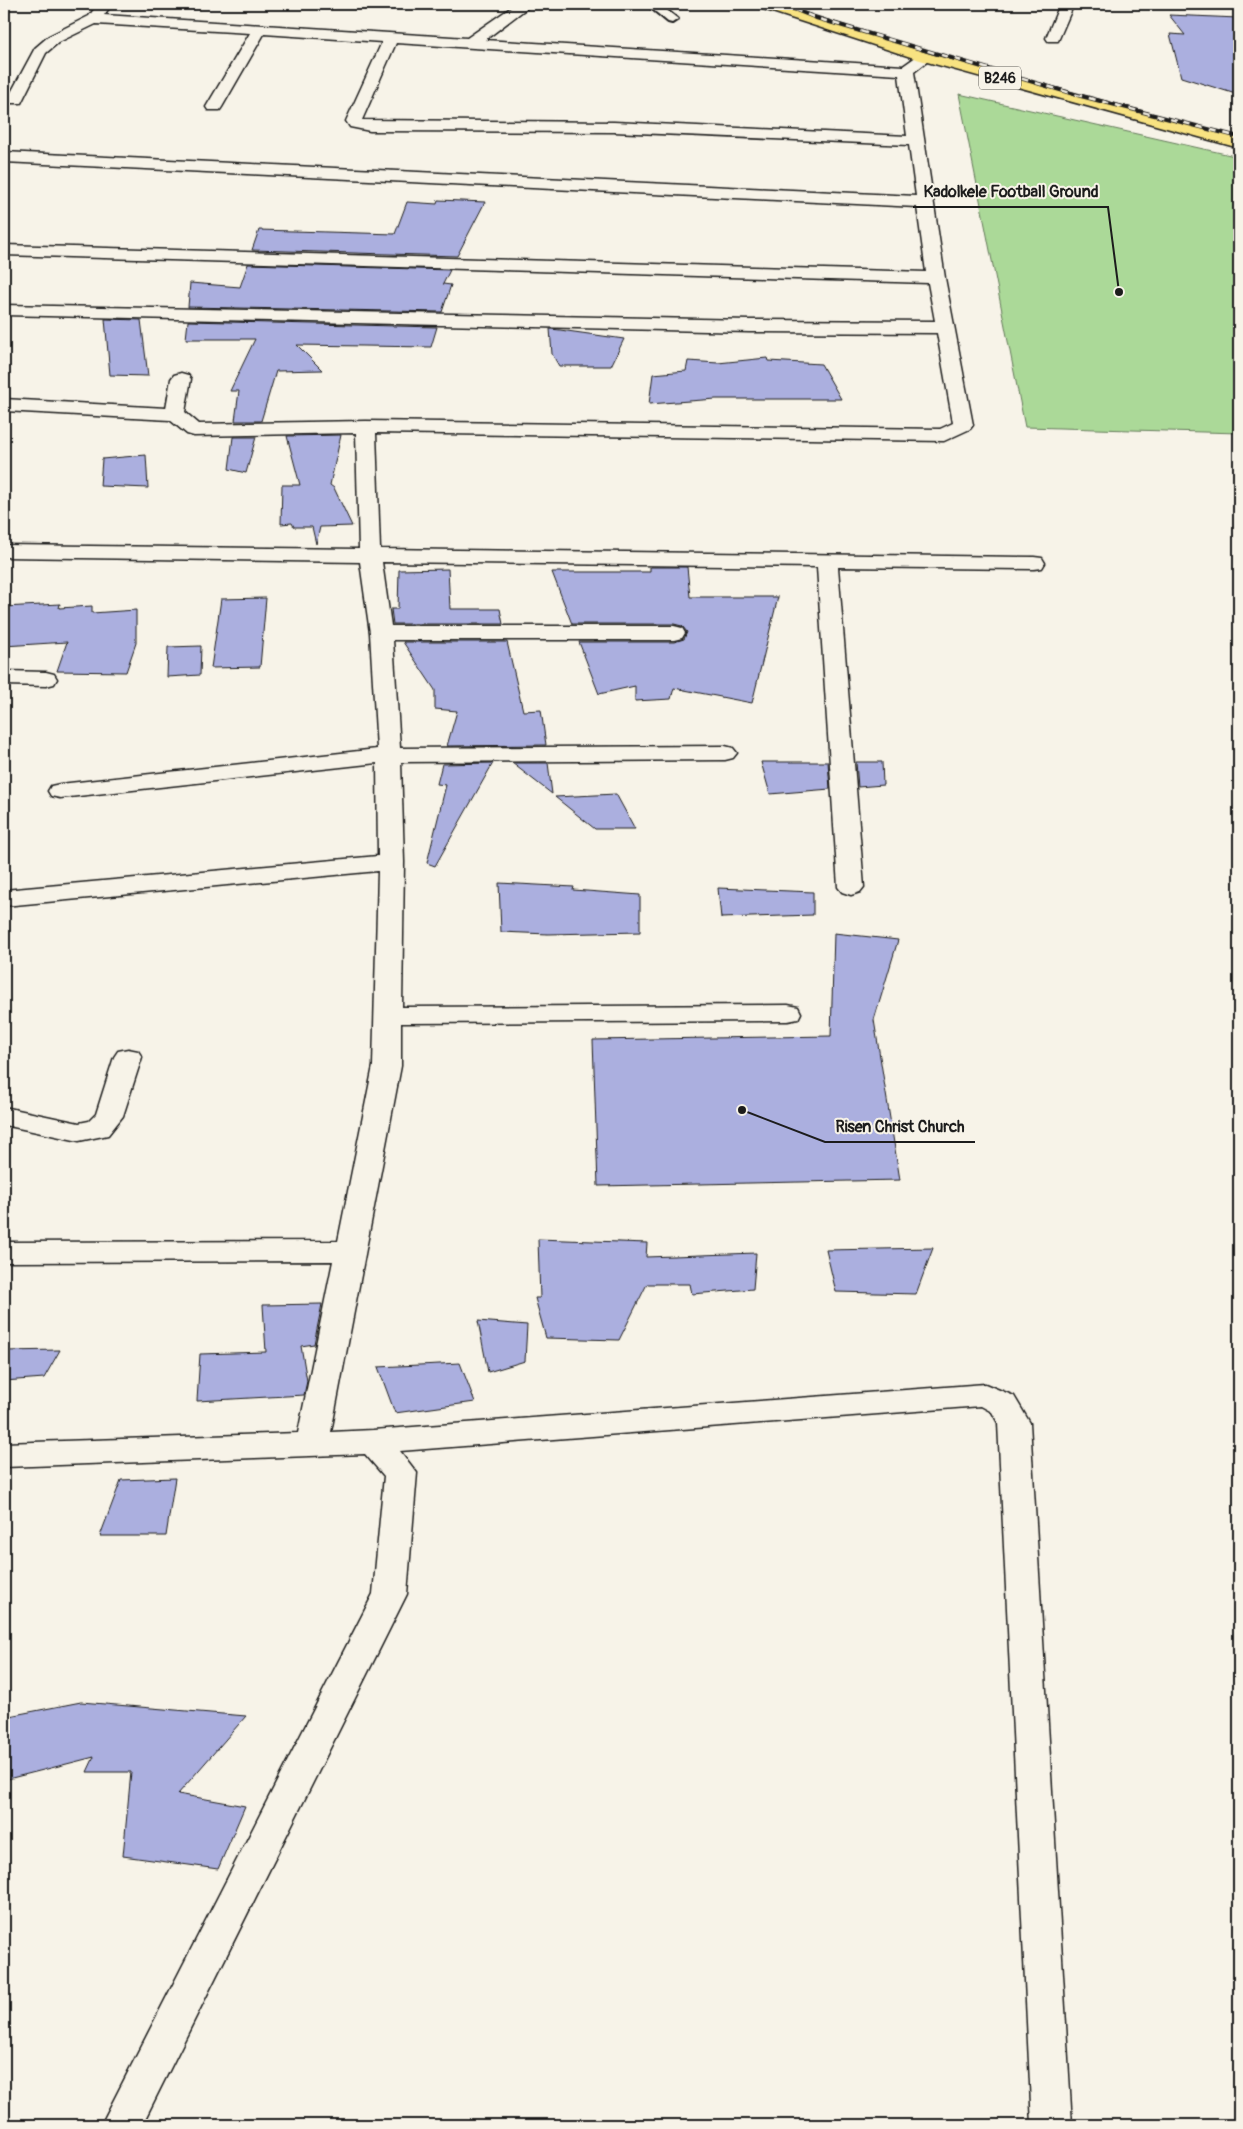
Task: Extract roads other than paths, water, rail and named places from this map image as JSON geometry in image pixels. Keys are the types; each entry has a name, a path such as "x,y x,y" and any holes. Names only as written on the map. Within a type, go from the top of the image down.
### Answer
{"main road":[{"name":"B246","path":"762,4 925,57 1239,143"}],"street":[{"path":"14,100 19,78 40,51 54,39 94,19 105,4"},
{"path":"470,43 525,4"},
{"path":"1053,38 1067,4"},
{"path":"94,19 906,71 925,57"},
{"path":"214,107 260,29"},
{"path":"391,38 354,121 356,124 370,126 614,127 917,141"},
{"path":"4,405 175,414 194,430 366,428 944,435 963,425 936,278 906,71"},
{"path":"4,157 926,202"},
{"path":"4,250 936,278"},
{"path":"4,310 749,326 945,327"},
{"path":"175,414 181,379"},
{"path":"312,1445 386,1066 391,862 389,755 381,633 370,556 366,428"},
{"path":"4,551 1034,563"},
{"path":"827,560 850,887"},
{"path":"381,633 674,633"},
{"path":"4,678 46,679"},
{"path":"60,791 389,755 725,753"},
{"path":"4,898 391,862"},
{"path":"388,1015 788,1013"},
{"path":"4,1116 78,1132 98,1129 109,1116 128,1057"},
{"path":"4,1252 351,1251"},
{"path":"4,1455 373,1442 986,1395 1003,1404 1014,1423 1052,2125"},
{"path":"121,2125 390,1594 401,1474 373,1442"}],"lane":[{"path":"652,4 672,19"}],"railway":[{"path":"781,4 816,18 1077,95 1239,137"}],"place":[{"name":"Kadolkele Football Ground","path":"1119,292"},
{"name":"Risen Christ Church","path":"742,1110"}]}
